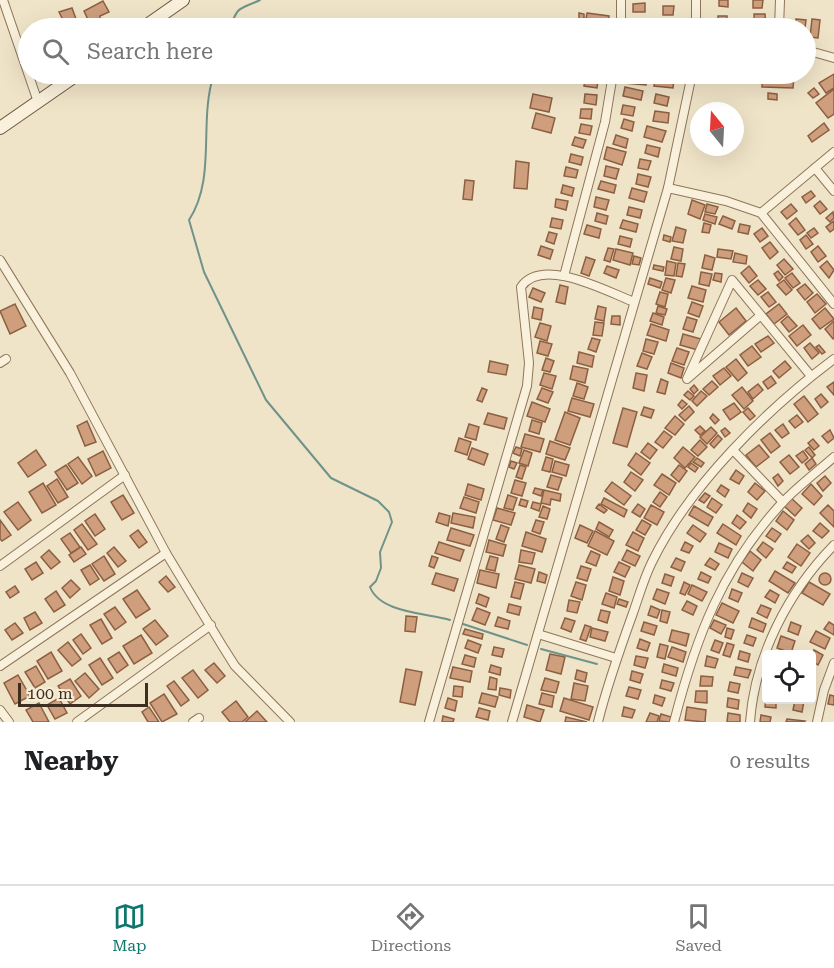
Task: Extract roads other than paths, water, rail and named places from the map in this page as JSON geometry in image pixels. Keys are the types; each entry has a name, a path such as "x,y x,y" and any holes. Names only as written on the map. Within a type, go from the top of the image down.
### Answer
{"street":[{"path":"3,0 18,44"},
{"path":"157,18 183,0"},
{"path":"621,0 621,18"},
{"path":"696,0 696,18"},
{"path":"780,0 780,18"},
{"path":"816,53 834,58"},
{"path":"32,84 38,102"},
{"path":"0,128 64,84"},
{"path":"564,276 605,122 612,84"},
{"path":"512,722 668,188 690,84"},
{"path":"761,213 834,152"},
{"path":"815,168 834,191"},
{"path":"668,188 726,201 761,213 834,304"},
{"path":"0,260 70,373 166,553 235,666 290,722"},
{"path":"429,722 527,386 529,363 520,287 526,279 543,273 564,276 634,302"},
{"path":"761,315 687,379 732,280 761,315 811,376"},
{"path":"598,722 616,658 651,563 687,505 733,450 811,376 834,359"},
{"path":"733,450 783,502"},
{"path":"674,722 704,626 720,586 739,557 783,502 834,458"},
{"path":"0,566 125,475"},
{"path":"750,722 754,688 770,641 786,607 803,582 834,545"},
{"path":"0,666 166,553"},
{"path":"77,722 211,625"},
{"path":"538,634 616,658"},
{"path":"817,722 824,690 834,663"},
{"path":"0,710 9,722"}],"waterway":[{"path":"234,18 240,9 260,0"},
{"path":"211,84 202,186 189,220 204,272 266,400 331,478 378,501 389,512 392,522 380,552 381,568 376,581 370,587 375,596 405,611 450,620"},
{"path":"463,624 527,645"},
{"path":"541,649 597,664"}]}
